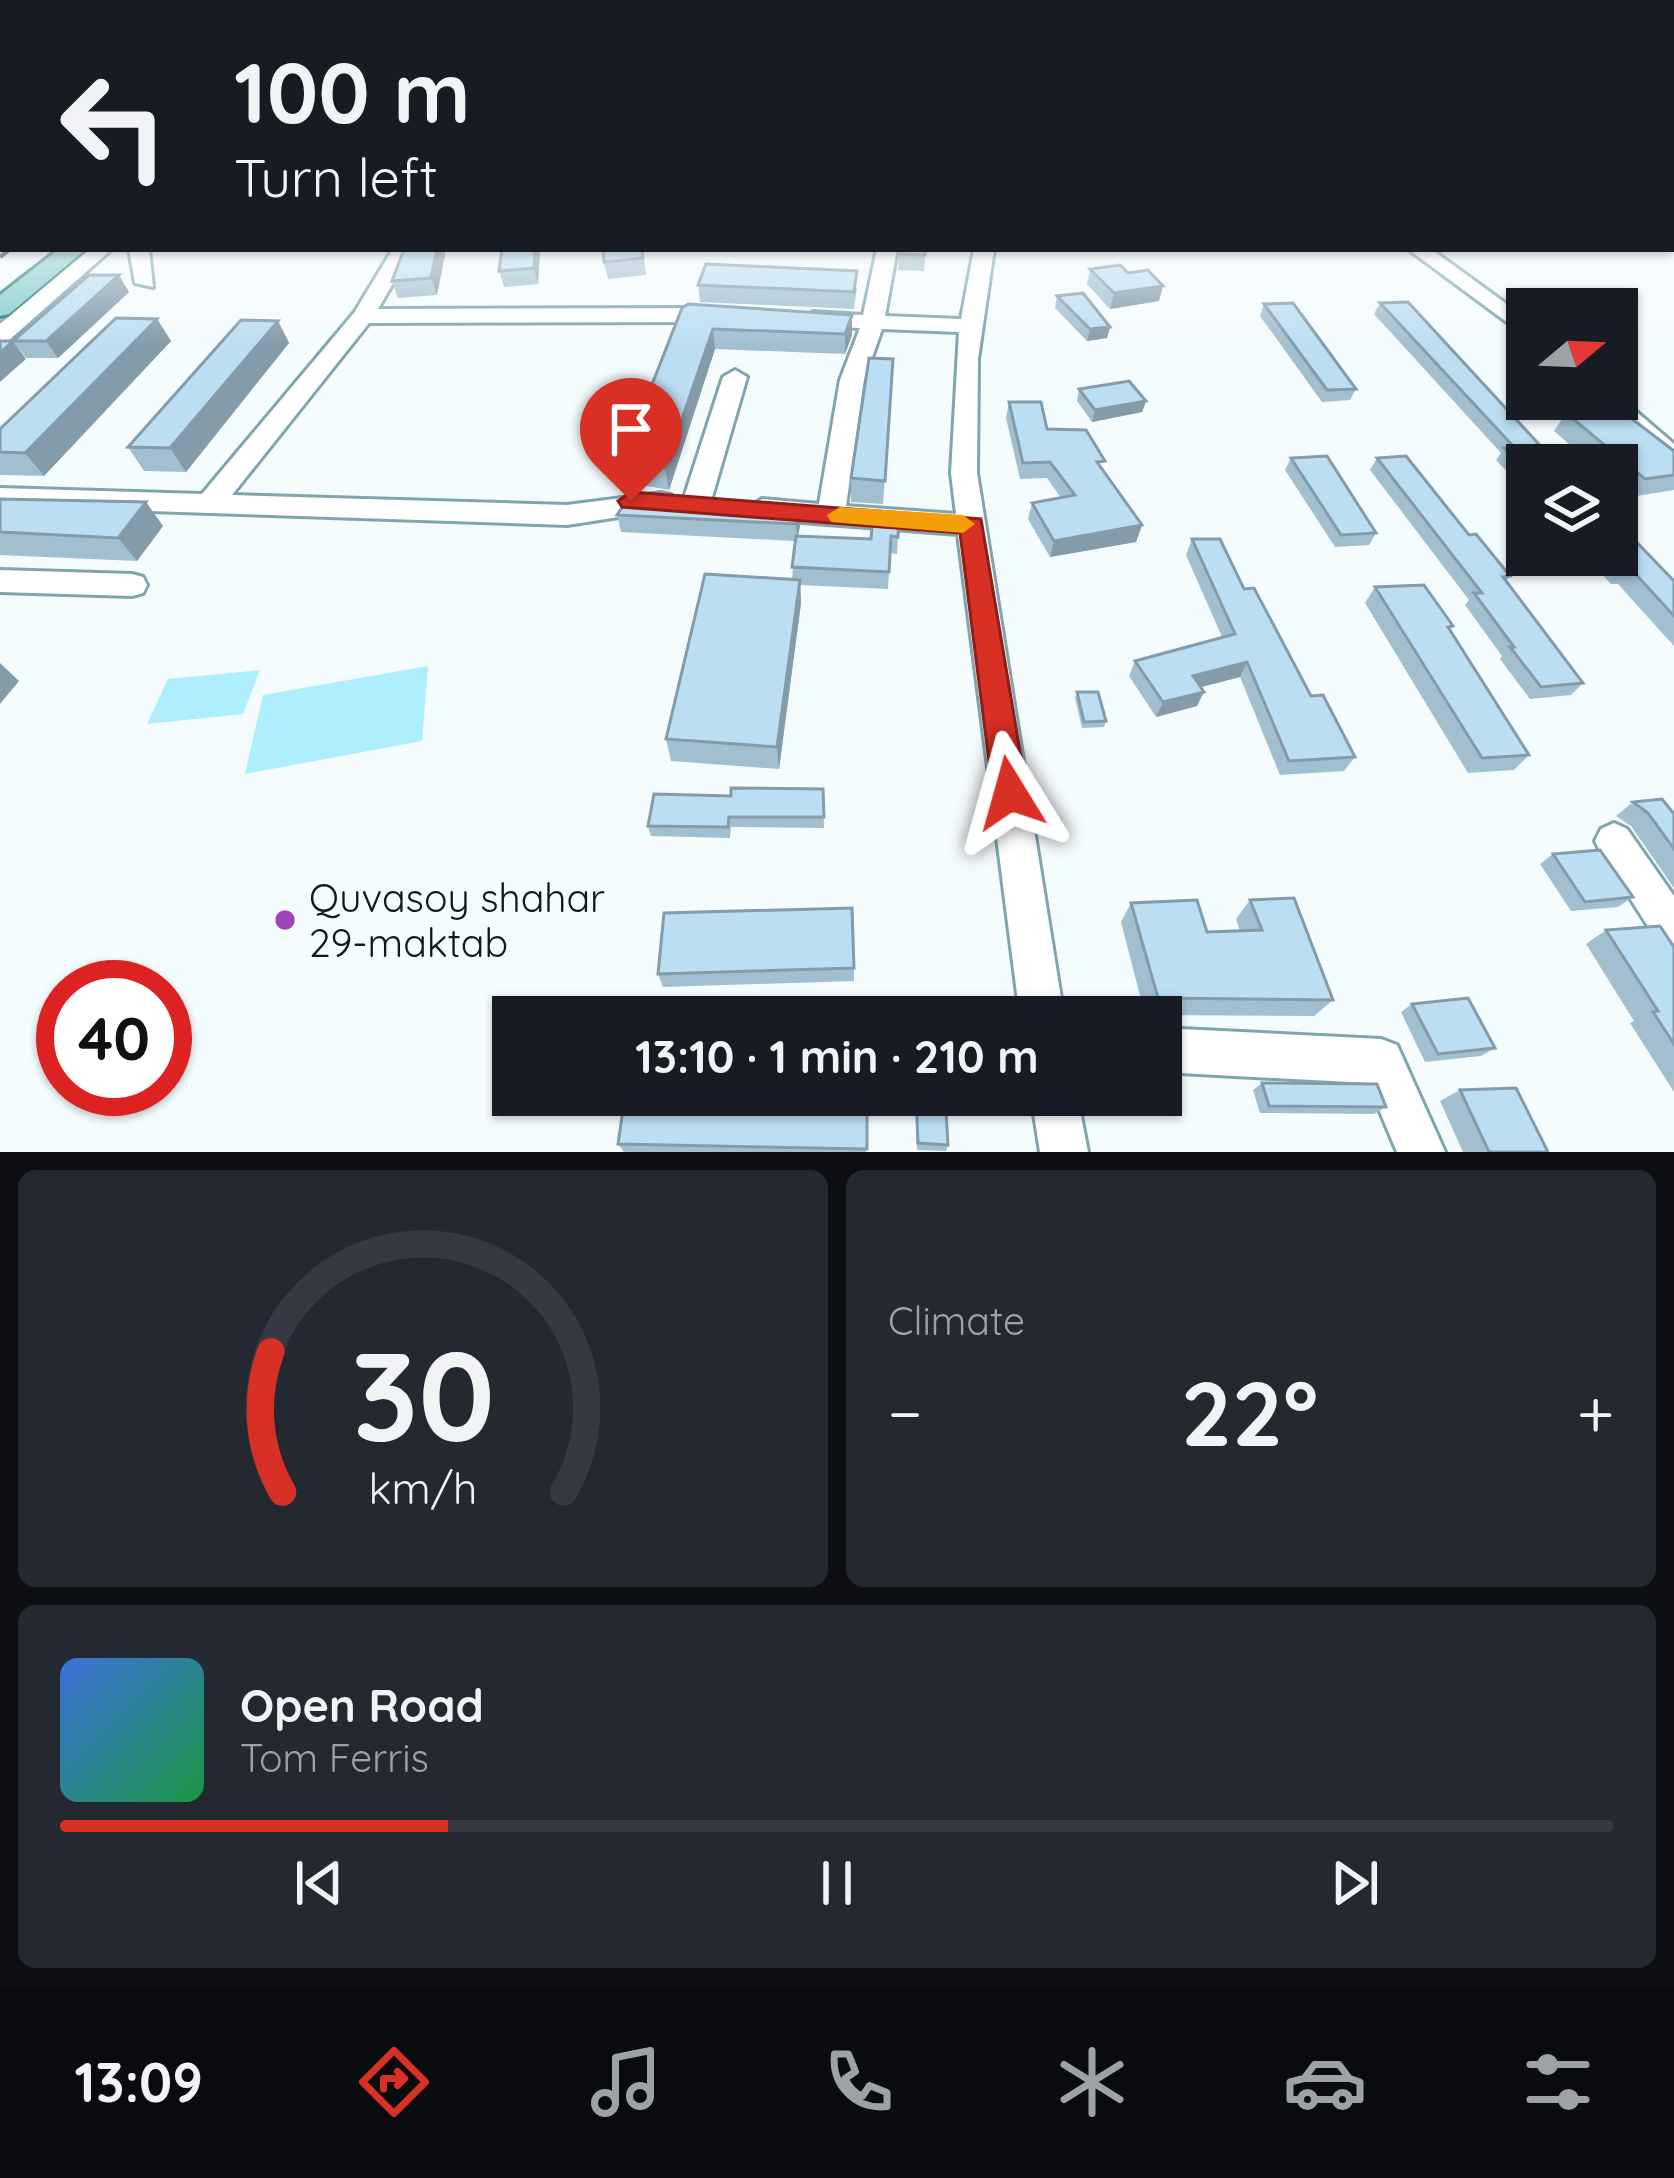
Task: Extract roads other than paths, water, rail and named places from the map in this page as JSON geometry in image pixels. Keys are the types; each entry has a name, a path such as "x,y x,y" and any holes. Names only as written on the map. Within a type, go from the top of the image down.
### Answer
{"main road":[{"path":"0,308 70,252"}],"street":[{"path":"0,336 98,252"},
{"path":"140,252 146,283"},
{"path":"210,503 363,316 401,252"},
{"path":"831,515 852,380 873,322 886,252"},
{"path":"983,252 966,359 964,473 1039,996"},
{"path":"1422,252 1506,314"},
{"path":"363,316 739,316"},
{"path":"783,318 971,326"},
{"path":"719,506 735,377"},
{"path":"1631,420 1674,458"},
{"path":"0,497 568,515 596,513 631,501 972,525"},
{"path":"0,581 132,585"},
{"path":"1614,842 1674,931"},
{"path":"1182,1051 1382,1061 1420,1152"},
{"path":"1058,1116 1064,1152"}],"railway":[{"path":"0,257 6,252"}],"place":[{"name":"Quvasoy shahar 29-maktab","path":"285,920"}]}
